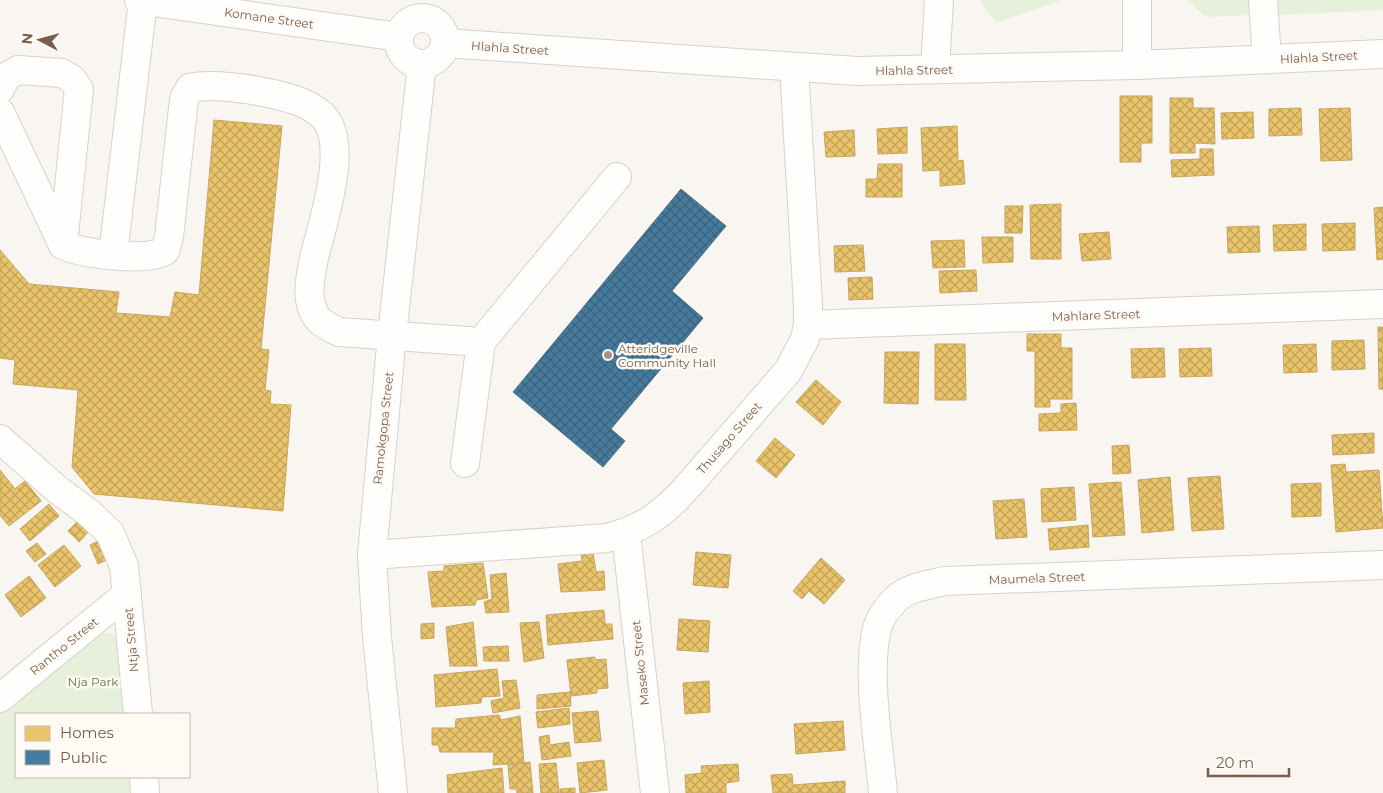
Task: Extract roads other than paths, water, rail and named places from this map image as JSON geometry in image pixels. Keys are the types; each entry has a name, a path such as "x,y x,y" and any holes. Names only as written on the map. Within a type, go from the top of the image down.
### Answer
{"street":[{"path":"113,255 142,0"},
{"name":"Komane Street","path":"142,0 399,37"},
{"path":"935,69 939,0"},
{"path":"1137,65 1138,0"},
{"path":"1263,0 1267,59"},
{"path":"421,17 436,22 442,27 446,43 438,58 422,64 409,60 405,56 399,44 399,37 407,23 421,17"},
{"name":"Hlahla Street","path":"446,43 857,71 1137,65 1383,54"},
{"name":"Ramokgopa Street","path":"394,793 377,637 372,555 392,335 422,64"},
{"name":"Thusago Street","path":"372,555 589,541 641,528 673,504 788,371 798,355 808,325 794,68"},
{"path":"0,89 6,77 18,70 62,73 72,79 79,89 63,246"},
{"path":"0,112 63,246 82,252 156,256 164,251 169,237 184,99 190,88 201,86 266,93 297,99 323,116 334,139 335,167 309,282 311,306 320,321 339,332 481,342"},
{"path":"465,463 481,342 617,177"},
{"name":"Mahlare Street","path":"808,325 1383,304"},
{"name":"Ntja Street","path":"0,439 58,490 89,513 110,533 124,566 138,713"},
{"name":"Maseko Street","path":"626,533 655,793"},
{"name":"Maumela Street","path":"883,793 873,651 878,626 886,611 896,598 911,589 946,581 1383,565"},
{"name":"Rantho Street","path":"0,698 127,594"},
{"path":"144,778 145,793"}],"place":[{"name":"Atteridgeville Community Hall","path":"608,355"}],"park label":[{"name":"Nja Park","path":"93,681"}]}
